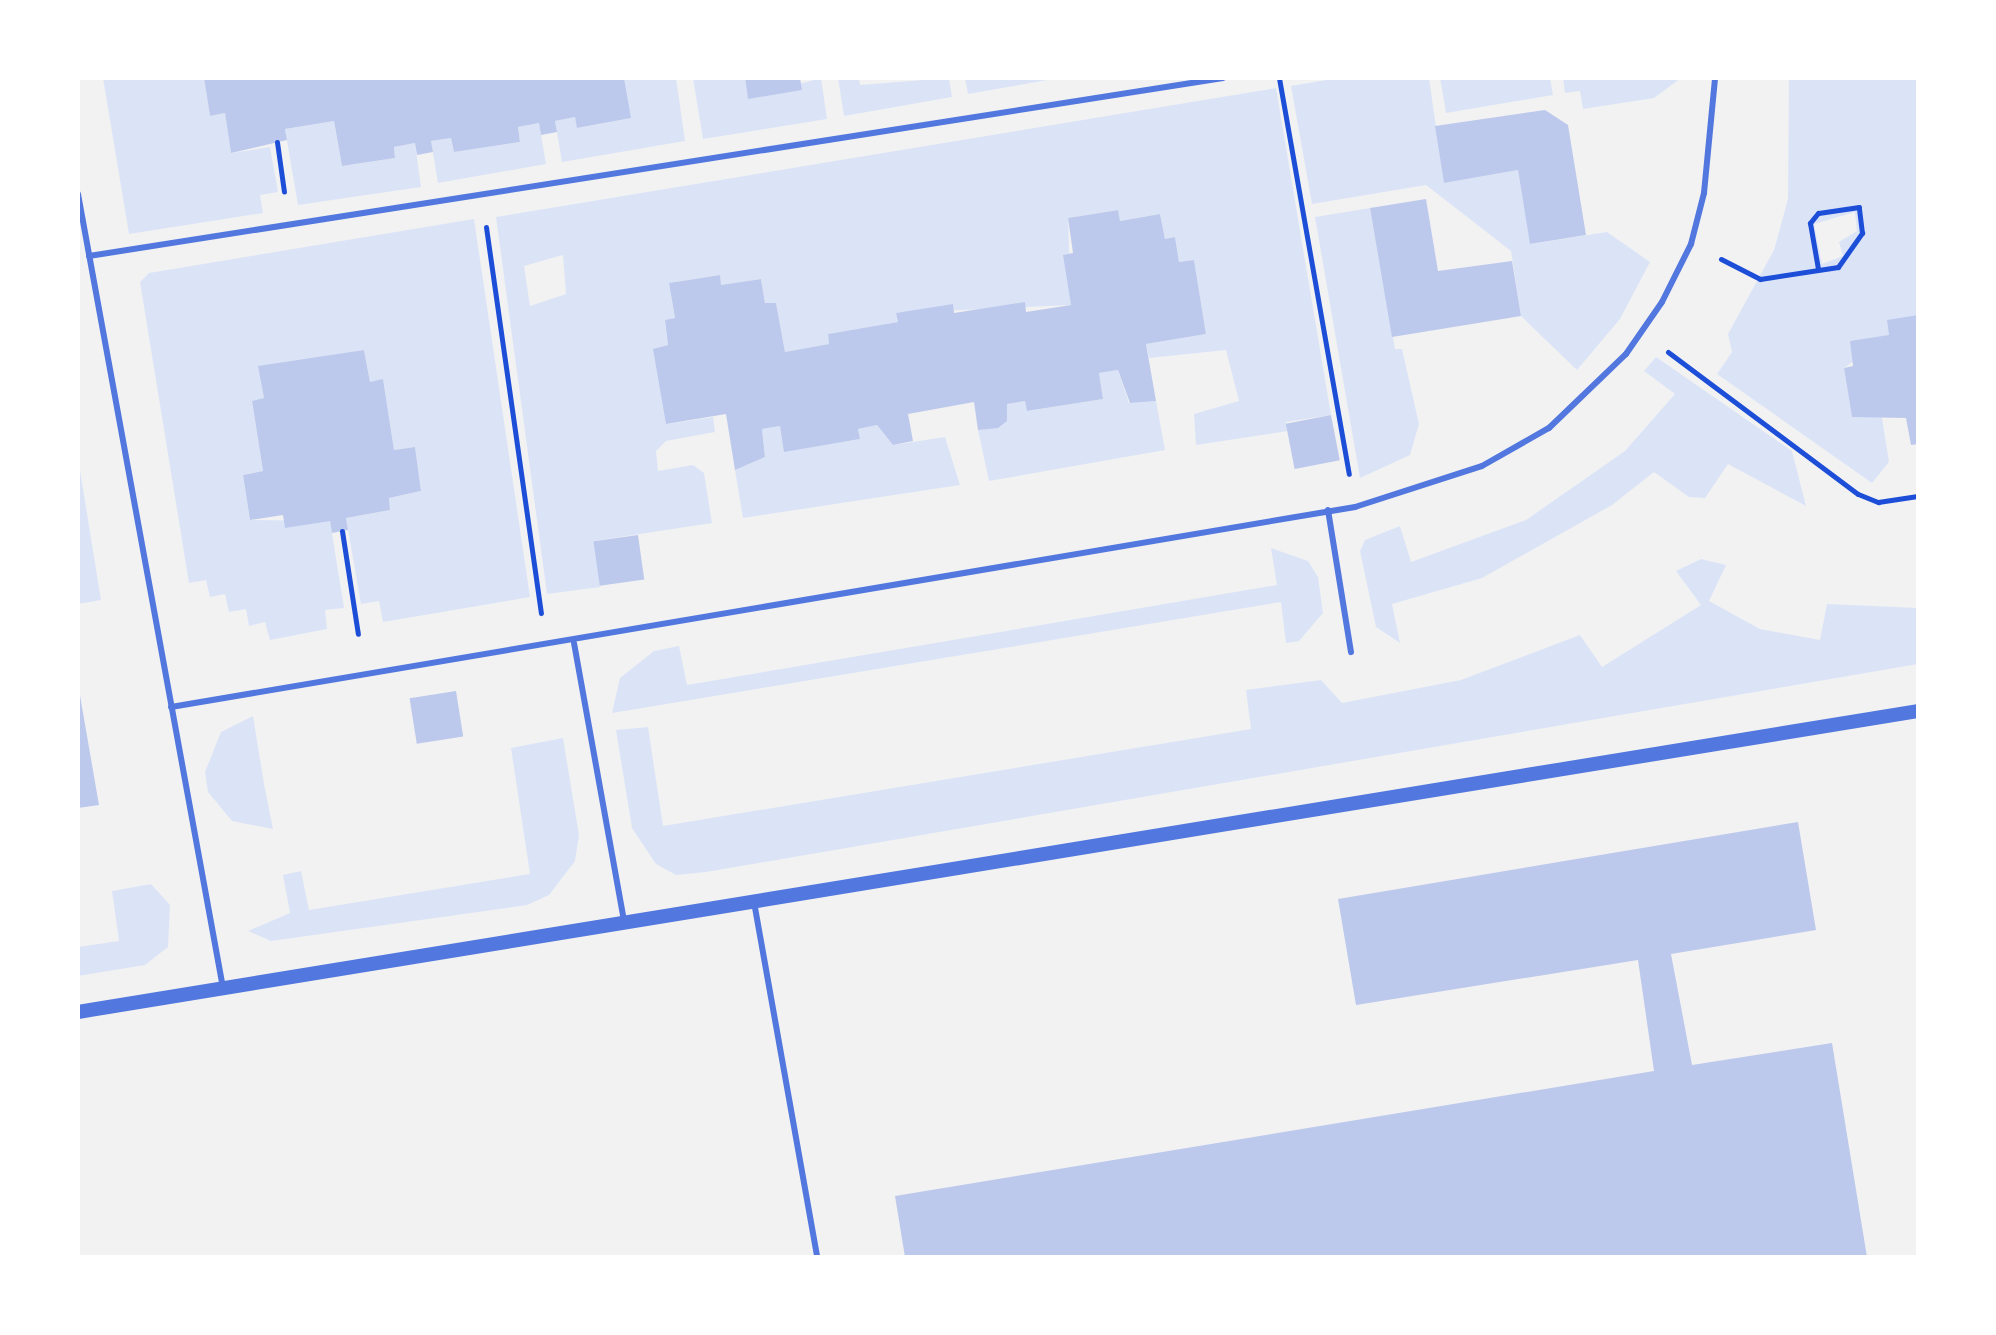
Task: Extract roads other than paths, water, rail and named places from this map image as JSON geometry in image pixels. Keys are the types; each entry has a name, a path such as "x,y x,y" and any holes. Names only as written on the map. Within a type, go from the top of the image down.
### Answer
{"street":[{"path":"78,1012 1918,711"}],"lane":[{"path":"89,256 480,191 1223,78"},
{"path":"171,707 574,643 1355,507 1482,466 1549,428 1641,332 1691,244 1715,78"},
{"path":"78,194 223,988"},
{"path":"1328,510 1351,652"},
{"path":"574,643 624,922"},
{"path":"754,901 817,1257"}]}
